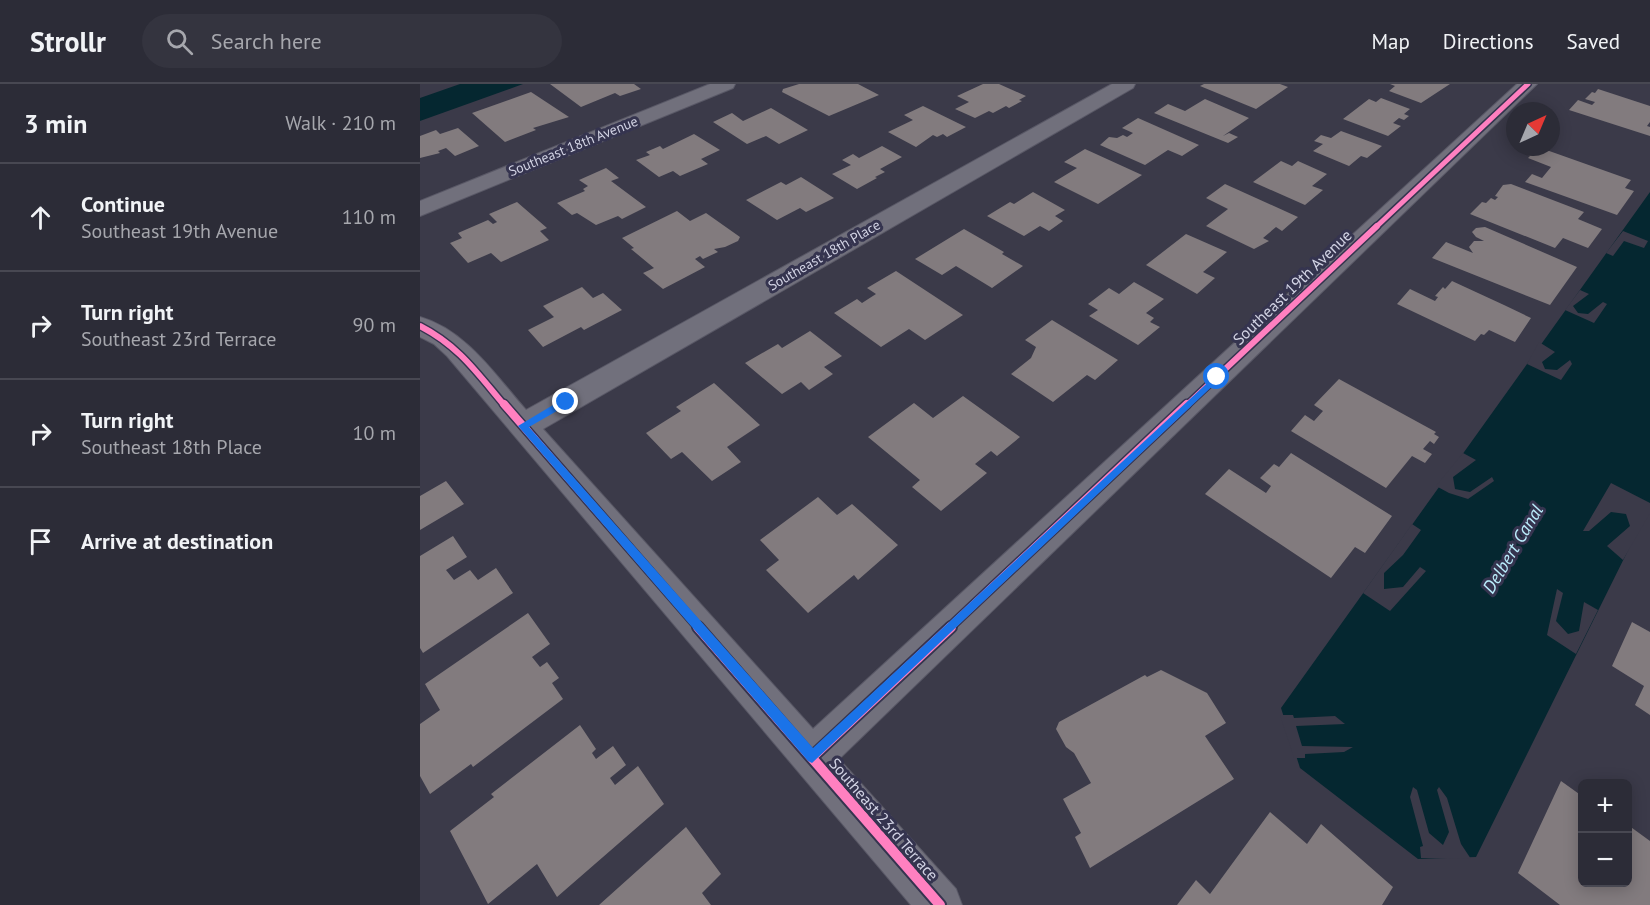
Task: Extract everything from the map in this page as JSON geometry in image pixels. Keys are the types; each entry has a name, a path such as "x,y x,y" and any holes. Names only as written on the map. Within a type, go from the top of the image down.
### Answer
{"street":[{"name":"Southeast 18th Avenue","path":"420,209 726,84"},
{"name":"Southeast 18th Place","path":"523,426 1126,84"},
{"name":"Southeast 19th Avenue","path":"812,757 1528,84"},
{"name":"Southeast 23rd Terrace","path":"420,326 443,338 456,349 940,905"}],"water":[{"path":"460,84 523,84 420,121 420,98"},
{"name":"Delbert Canal","path":"1650,192 1650,506 1476,857 1418,859 1300,768 1281,708"}],"pier":[{"path":"1623,231 1648,241 1644,248 1624,241 1613,256 1606,253"},
{"path":"1580,290 1589,294 1573,306 1578,313 1588,314 1603,302 1607,304 1594,323 1565,310"},
{"path":"1539,342 1555,352 1542,362 1545,369 1557,370 1570,360 1572,364 1561,380 1527,364"},
{"path":"1463,453 1476,460 1453,477 1455,489 1470,492 1492,477 1494,481 1468,499 1436,486"},
{"path":"1611,483 1650,503 1650,513 1623,560 1607,546 1630,526 1626,514 1611,512 1589,531 1583,531"},
{"path":"1412,524 1421,530 1403,555 1384,573 1384,589 1403,587 1420,567 1426,571 1390,611 1363,593"},
{"path":"1557,589 1563,593 1556,621 1568,634 1579,631 1584,602 1598,610 1576,654 1547,635"},
{"path":"1280,715 1293,715 1294,718 1335,716 1345,724 1296,726 1302,746 1353,747 1344,752 1305,754 1305,758 1294,758"},
{"path":"1413,787 1417,790 1429,833 1443,845 1449,832 1437,790 1439,787 1447,798 1461,844 1471,859 1421,858 1420,847 1423,846 1410,797"}],"building":[{"path":"550,84 634,84 641,89 620,96 615,93 581,107"},
{"path":"799,84 858,84 879,95 829,116 782,92 783,89"},
{"path":"983,84 999,84 1026,96 1009,108 1006,106 993,113 989,111 975,118 955,109 969,102 957,96"},
{"path":"1204,84 1280,84 1288,87 1256,109 1200,86"},
{"path":"1390,84 1450,84 1421,103 1389,91 1395,86"},
{"path":"1598,89 1650,106 1650,122 1647,126 1650,127 1650,136 1569,110 1578,100 1592,105 1595,102 1585,99"},
{"path":"531,92 569,117 533,128 536,130 505,142 472,113"},
{"path":"1381,98 1410,109 1404,114 1409,116 1404,120 1399,118 1393,123 1401,126 1388,136 1343,119 1369,99 1376,102"},
{"path":"1205,99 1249,118 1223,136 1229,133 1238,137 1228,143 1154,113 1168,104 1185,111"},
{"path":"923,106 966,127 947,137 943,134 937,137 933,135 916,147 888,132 913,120 904,115"},
{"path":"771,108 808,130 779,144 766,136 747,144 713,122 732,113 743,121"},
{"path":"1138,118 1199,145 1182,156 1168,150 1145,165 1100,145 1109,137 1117,138 1123,135 1127,137 1133,133 1122,128"},
{"path":"458,128 479,146 455,156 446,148 438,151 440,153 420,158 420,136 436,130 440,134"},
{"path":"1341,131 1382,146 1367,158 1361,156 1349,166 1313,151 1323,144 1314,141 1321,135 1331,138"},
{"path":"694,134 720,150 701,159 708,164 680,176 673,171 659,177 636,160 650,155 646,152 660,146 663,149"},
{"path":"882,146 902,157 880,169 885,172 875,177 877,178 857,189 832,174 851,165 842,160 853,154 859,158"},
{"path":"1085,149 1142,175 1098,204 1054,182 1077,168 1064,162"},
{"path":"1560,155 1631,180 1625,188 1634,191 1617,215 1525,182 1532,174 1542,178 1551,167 1528,158"},
{"path":"1281,161 1292,166 1298,161 1327,174 1312,186 1323,190 1305,205 1253,182"},
{"path":"606,168 619,178 611,181 646,207 622,219 618,216 596,225 577,213 572,215 557,203 585,191 583,189 588,186 579,180"},
{"path":"801,177 834,198 806,212 800,208 777,220 746,200 781,182 786,185"},
{"path":"1225,184 1298,217 1282,231 1276,227 1263,238 1269,241 1254,249 1206,226 1228,209 1206,198"},
{"path":"1511,184 1584,212 1578,219 1602,229 1588,248 1563,238 1555,248 1470,214 1482,202 1486,203 1491,198 1495,200 1498,197 1495,196 1503,185"},
{"path":"1033,192 1065,210 1055,216 1063,221 1049,231 1040,226 1024,236 987,216 1010,202 1014,204"},
{"path":"517,202 547,228 540,231 549,240 501,262 491,253 468,263 450,243 462,238 458,233 488,220 493,224 497,222 489,214"},
{"path":"677,211 690,221 706,213 740,237 738,241 725,247 714,249 718,252 703,259 700,256 695,259 705,267 663,289 643,273 654,268 631,249 634,248 622,238"},
{"path":"1485,227 1577,267 1550,305 1432,258 1446,242 1473,253 1469,247 1474,241 1484,241 1472,232 1476,228"},
{"path":"964,229 1023,266 992,288 956,266 942,275 915,259"},
{"path":"1186,234 1227,252 1203,272 1215,278 1197,294 1146,265"},
{"path":"896,271 963,315 925,340 909,329 881,347 834,313 857,299 862,303 876,294 867,288"},
{"path":"1452,281 1531,318 1515,342 1489,330 1475,341 1397,304 1410,289 1435,301 1438,297 1435,296"},
{"path":"1134,282 1164,299 1146,313 1154,318 1150,322 1160,327 1138,345 1089,316 1098,310 1088,304 1109,288 1119,294"},
{"path":"582,287 593,298 603,293 622,310 584,330 581,327 543,347 528,330 554,317 543,306"},
{"path":"1052,320 1118,360 1095,380 1087,375 1053,402 1011,374 1031,358 1036,347 1025,340"},
{"path":"810,331 842,356 824,367 833,374 809,390 801,382 782,394 745,363 778,344 782,348"},
{"path":"1339,379 1436,432 1434,434 1439,437 1434,444 1430,441 1423,449 1432,454 1425,463 1412,456 1386,488 1291,431 1305,415 1314,421 1323,411 1314,405"},
{"path":"714,383 760,425 727,447 741,462 712,481 682,452 671,459 646,433 681,411 676,407"},
{"path":"963,396 1020,437 997,456 991,451 975,464 987,473 941,511 912,487 920,480 868,437 914,403 933,418"},
{"path":"1291,453 1392,516 1365,553 1355,547 1331,578 1205,494 1229,469 1266,493 1271,486 1260,478 1274,464 1279,467"},
{"path":"446,481 464,504 420,530 420,496"},
{"path":"818,497 837,515 852,504 898,545 858,580 854,575 808,613 766,570 779,560 760,540"},
{"path":"453,536 467,557 446,570 454,580 470,570 478,580 496,568 513,593 423,653 420,648 420,556"},
{"path":"528,613 550,644 532,657 540,667 547,662 559,678 552,683 563,699 473,767 471,764 430,794 420,776 420,724 440,710 425,684"},
{"path":"1632,622 1650,632 1650,715 1635,705 1644,686 1612,666"},
{"path":"1161,670 1207,693 1226,723 1205,736 1234,779 1090,868 1075,837 1081,833 1063,799 1091,783 1074,753 1066,747 1056,729 1059,722 1145,675 1147,677"},
{"path":"580,725 596,749 592,753 596,759 613,746 626,765 610,778 615,785 638,766 664,804 557,897 537,864 488,904 450,831 494,797 491,794"},
{"path":"1561,781 1578,793 1578,887 1632,887 1632,828 1650,841 1650,905 1560,905 1518,873"},
{"path":"1270,812 1307,844 1321,824 1393,887 1382,905 1177,905 1196,880 1210,894"},
{"path":"686,827 721,874 702,893 711,905 599,905"}],"cycle path":[{"path":"812,757 1528,84"},
{"path":"420,326 443,338 456,349 940,905"}],"route":[{"path":"566,402 523,426 812,757 1217,377"}]}
